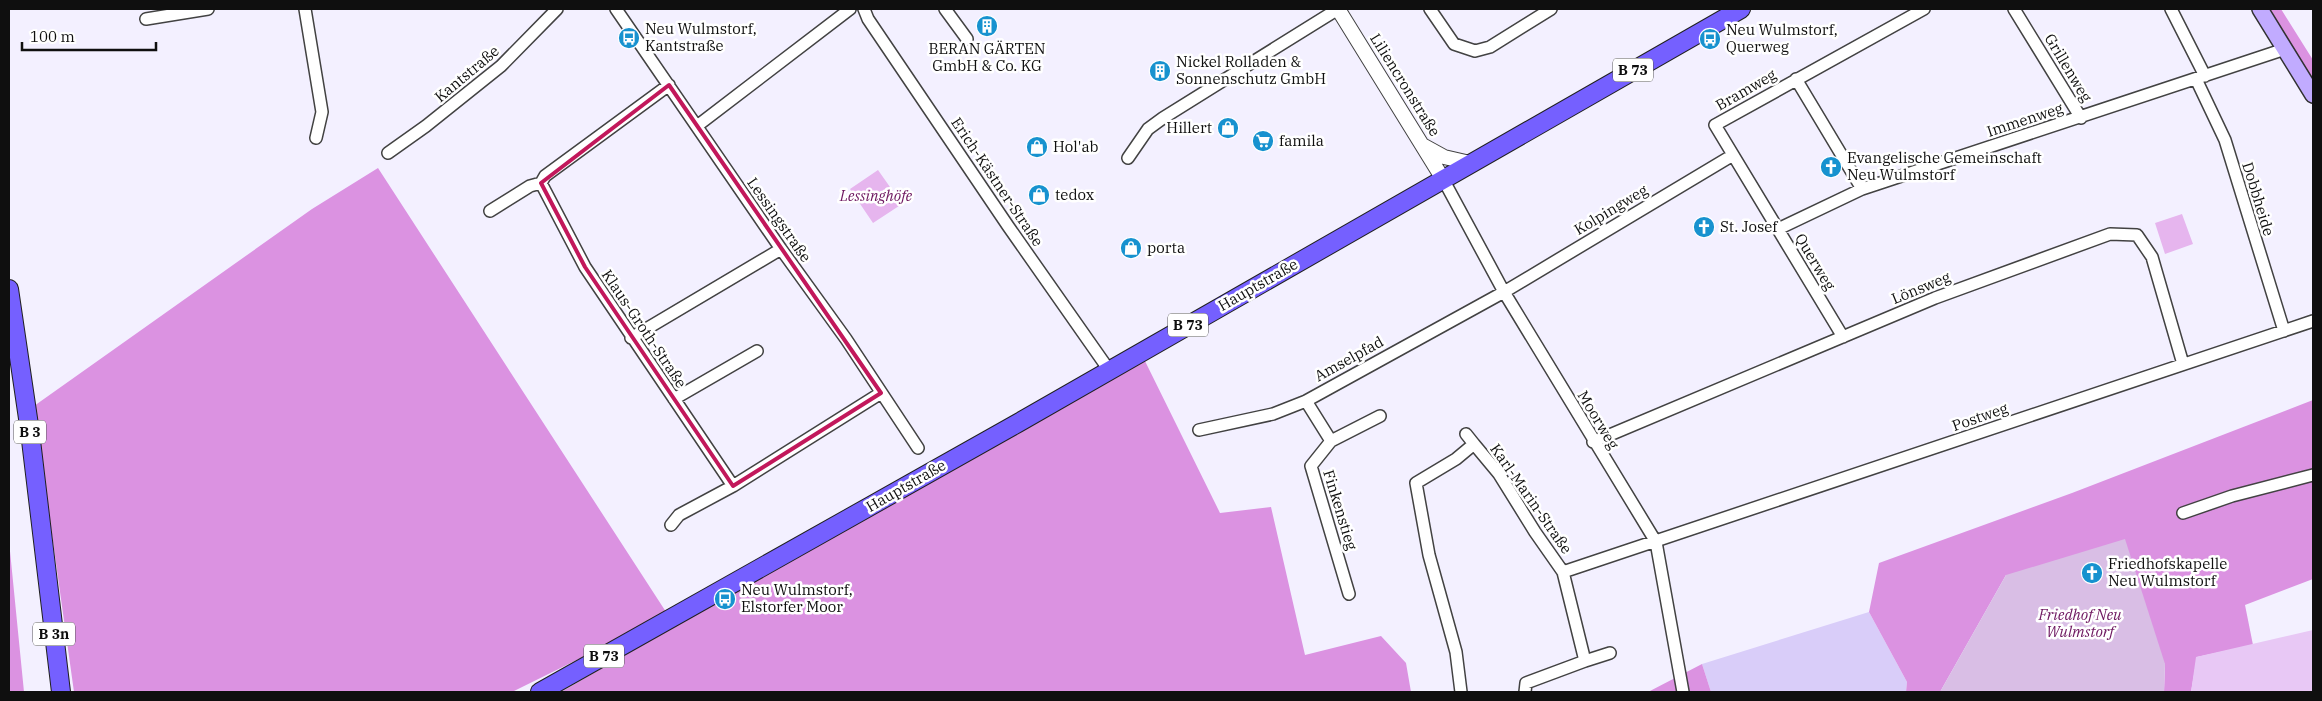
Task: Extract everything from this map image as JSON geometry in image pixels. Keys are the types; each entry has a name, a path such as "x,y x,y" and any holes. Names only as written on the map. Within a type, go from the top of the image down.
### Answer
{"main road":[{"name":"Hauptstraße","path":"540,692 1741,9"},
{"path":"2260,9 2313,95"},
{"name":"B 3","path":"9,289 48,575"},
{"name":"B 3n","path":"48,575 61,692"}],"street":[{"path":"146,18 208,9"},
{"path":"305,9 322,112 316,138"},
{"name":"Kantstraße","path":"388,153 502,66 557,9"},
{"name":"Lessingstraße","path":"616,9 781,249 846,339 918,448"},
{"path":"697,126 850,9"},
{"name":"Erich-Kästner-Straße","path":"864,9 868,19 916,91 1109,370"},
{"path":"945,9 967,39"},
{"path":"1128,158 1148,129 1163,118 1338,9"},
{"name":"Liliencronstraße","path":"1338,9 1443,179"},
{"path":"1430,9 1454,44 1475,51 1490,47 1551,9"},
{"name":"Bramweg","path":"1715,125 1924,9"},
{"name":"Grillenweg","path":"2014,9 2081,118"},
{"name":"Dobbheide","path":"2171,9 2201,77 2225,140 2284,330"},
{"name":"Immenweg","path":"1778,229 1862,189 2081,118 2285,48"},
{"path":"1796,79 1862,189"},
{"path":"490,211 530,186 541,183 546,176 669,85"},
{"name":"Querweg","path":"1715,125 1843,337"},
{"path":"1424,146 1444,157 1470,163"},
{"name":"Kolpingweg","path":"1504,292 1733,155"},
{"name":"Moorweg","path":"1443,179 1504,292 1593,442 1656,542 1684,692"},
{"name":"Klaus-Groth-Straße","path":"541,183 585,267 631,338 733,486"},
{"name":"Lönsweg","path":"1593,442 1935,298 2110,234 2137,235 2152,257 2183,364"},
{"path":"631,338 781,249"},
{"name":"Amselpfad","path":"1199,430 1273,414 1306,401 1504,292"},
{"name":"Postweg","path":"1563,572 2313,320"},
{"path":"674,399 757,351"},
{"path":"671,525 679,515 733,486 881,393"},
{"path":"1306,401 1331,442"},
{"name":"Finkenstieg","path":"1349,594 1311,466 1331,442 1380,416"},
{"name":"Karl-Marin-Straße","path":"1466,434 1499,474 1535,532 1563,572"},
{"name":"Karl-Marin-Straße","path":"1461,692 1456,652 1429,555 1416,483 1456,459 1474,444"},
{"path":"2183,513 2232,496 2313,475"},
{"path":"1563,572 1585,661"},
{"path":"1525,692 1526,683 1610,653"}],"highlighted area":[{"path":"669,85 881,393 733,486 585,267 541,183"}],"shaded area":[{"path":"2268,9 2281,9 2313,60 2313,82"},
{"path":"378,168 668,615 512,692 74,692 34,406 312,209"},
{"path":"1142,355 1220,513 1271,507 1305,655 1381,636 1406,663 1411,692 561,692"},
{"path":"2313,400 2313,579 2245,605 2253,645 2197,657 2191,692 2164,692 2165,664 2006,575 1940,692 1906,692 1907,682 1869,612 1879,563 2072,493"},
{"path":"9,541 24,692 9,692"},
{"path":"1869,612 1907,682 1906,692 1711,692 1702,664"},
{"path":"2313,630 2313,692 2191,692 2196,657"},
{"path":"1702,664 1711,692 1648,692"}],"green space":[{"name":"Lessinghöfe","path":"878,170 902,204 873,223 850,189"},
{"path":"2182,214 2193,244 2165,254 2155,223"},
{"name":"Friedhof Neu Wulmstorf","path":"2125,539 2165,664 2164,692 1940,692 2006,575"}],"place":[{"name":"BERAN GÄRTEN GmbH & Co. KG","path":"987,26"},
{"name":"Neu Wulmstorf, Kantstraße","path":"629,38"},
{"name":"Neu Wulmstorf, Querweg","path":"1710,39"},
{"name":"Nickel Rolladen & Sonnenschutz GmbH","path":"1160,71"},
{"name":"Hillert","path":"1228,128"},
{"name":"famila","path":"1263,141"},
{"name":"Hol'ab","path":"1037,147"},
{"name":"Evangelische Gemeinschaft Neu Wulmstorf","path":"1831,167"},
{"name":"tedox","path":"1039,195"},
{"name":"St. Josef","path":"1704,227"},
{"name":"porta","path":"1131,248"},
{"name":"Friedhofskapelle Neu Wulmstorf","path":"2092,573"},
{"name":"Neu Wulmstorf, Elstorfer Moor","path":"725,599"}]}
